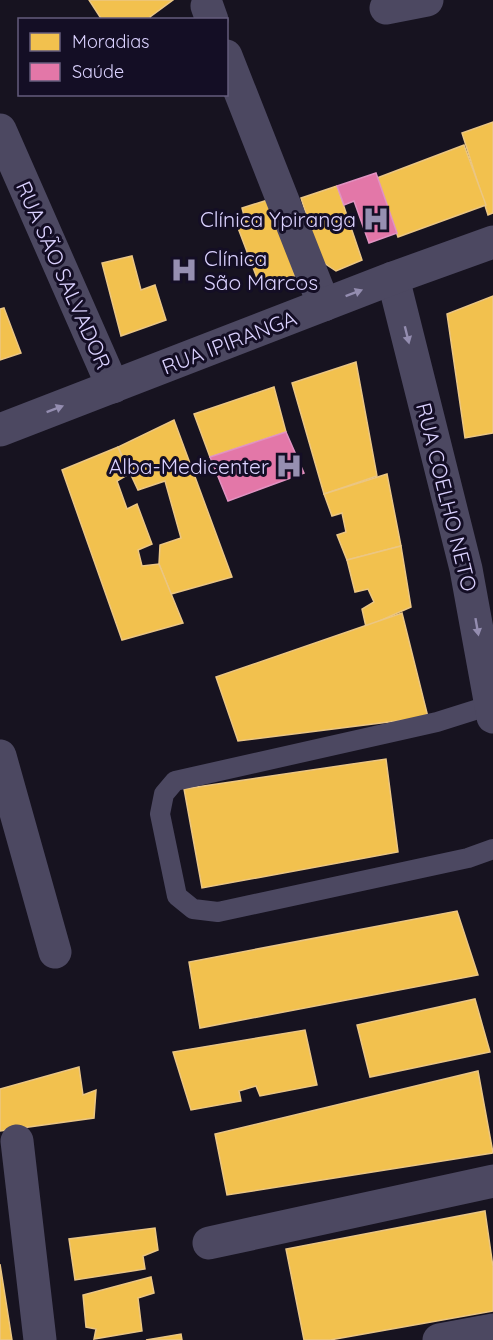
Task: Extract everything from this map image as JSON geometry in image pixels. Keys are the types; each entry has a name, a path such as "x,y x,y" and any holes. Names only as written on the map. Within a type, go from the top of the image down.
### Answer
{"street":[{"path":"386,8 427,0"},
{"path":"228,61 324,305"},
{"name":"RUA SÃO SALVADOR","path":"0,130 113,387"},
{"name":"RUA IPIRANGA","path":"0,430 393,278 493,242"},
{"name":"RUA COELHO NETO","path":"393,278 466,569 492,711"},
{"path":"0,756 55,952"},
{"path":"17,1141 40,1340"},
{"path":"208,1243 493,1181"},
{"path":"439,1340 493,1330"}],"lane":[{"path":"492,711 176,781 164,794 160,814 177,897 193,909 219,912 468,858 493,849"}],"building: Moradias":[{"path":"89,0 173,0 150,18 101,18"},
{"path":"493,122 493,213 488,215 462,133"},
{"path":"464,145 486,205 398,237 377,178"},
{"path":"337,186 362,260 336,271 321,261 301,198"},
{"path":"271,199 295,276 260,286 238,228 247,227 242,208"},
{"path":"132,256 141,290 155,285 166,320 121,336 102,263"},
{"path":"493,296 493,433 465,438 447,314"},
{"path":"4,308 21,353 0,360 0,309"},
{"path":"356,362 377,476 324,494 292,383"},
{"path":"274,387 286,432 210,457 194,414"},
{"path":"174,420 232,577 171,594 159,564 160,545 181,538 165,481 138,490 118,447"},
{"path":"118,447 129,474 117,481 127,509 137,504 152,544 138,550 142,566 159,564 183,623 122,640 62,470"},
{"path":"387,474 401,546 347,560 337,535 346,532 342,513 332,516 324,494"},
{"path":"401,546 411,607 366,627 362,609 374,602 368,589 355,592 347,560"},
{"path":"402,613 428,717 238,741 216,677"},
{"path":"386,759 398,852 202,888 184,789"},
{"path":"457,911 478,975 200,1028 189,962"},
{"path":"475,999 490,1052 370,1077 357,1025"},
{"path":"305,1030 317,1085 260,1096 256,1086 239,1091 241,1101 191,1110 173,1052"},
{"path":"79,1067 83,1095 96,1090 94,1118 0,1131 0,1089"},
{"path":"478,1071 493,1153 227,1195 215,1134"},
{"path":"485,1211 493,1267 493,1311 330,1340 304,1340 286,1249"},
{"path":"155,1228 158,1250 143,1256 145,1269 75,1280 69,1239"},
{"path":"0,1264 12,1340 0,1340"},
{"path":"151,1277 154,1293 138,1298 142,1331 94,1339 96,1329 86,1327 83,1295"},
{"path":"181,1334 182,1340 146,1340"}],"building: Saúde":[{"name":"Clínica Ypiranga","path":"376,173 397,233 369,243 354,201 344,205 337,186"},
{"path":"286,432 304,473 228,501 210,457"}],"place":[{"name":"Clínica Ypiranga","path":"376,219"},
{"name":"Clínica São Marcos","path":"184,270"},
{"name":"Alba-Medicenter","path":"289,466"}]}
